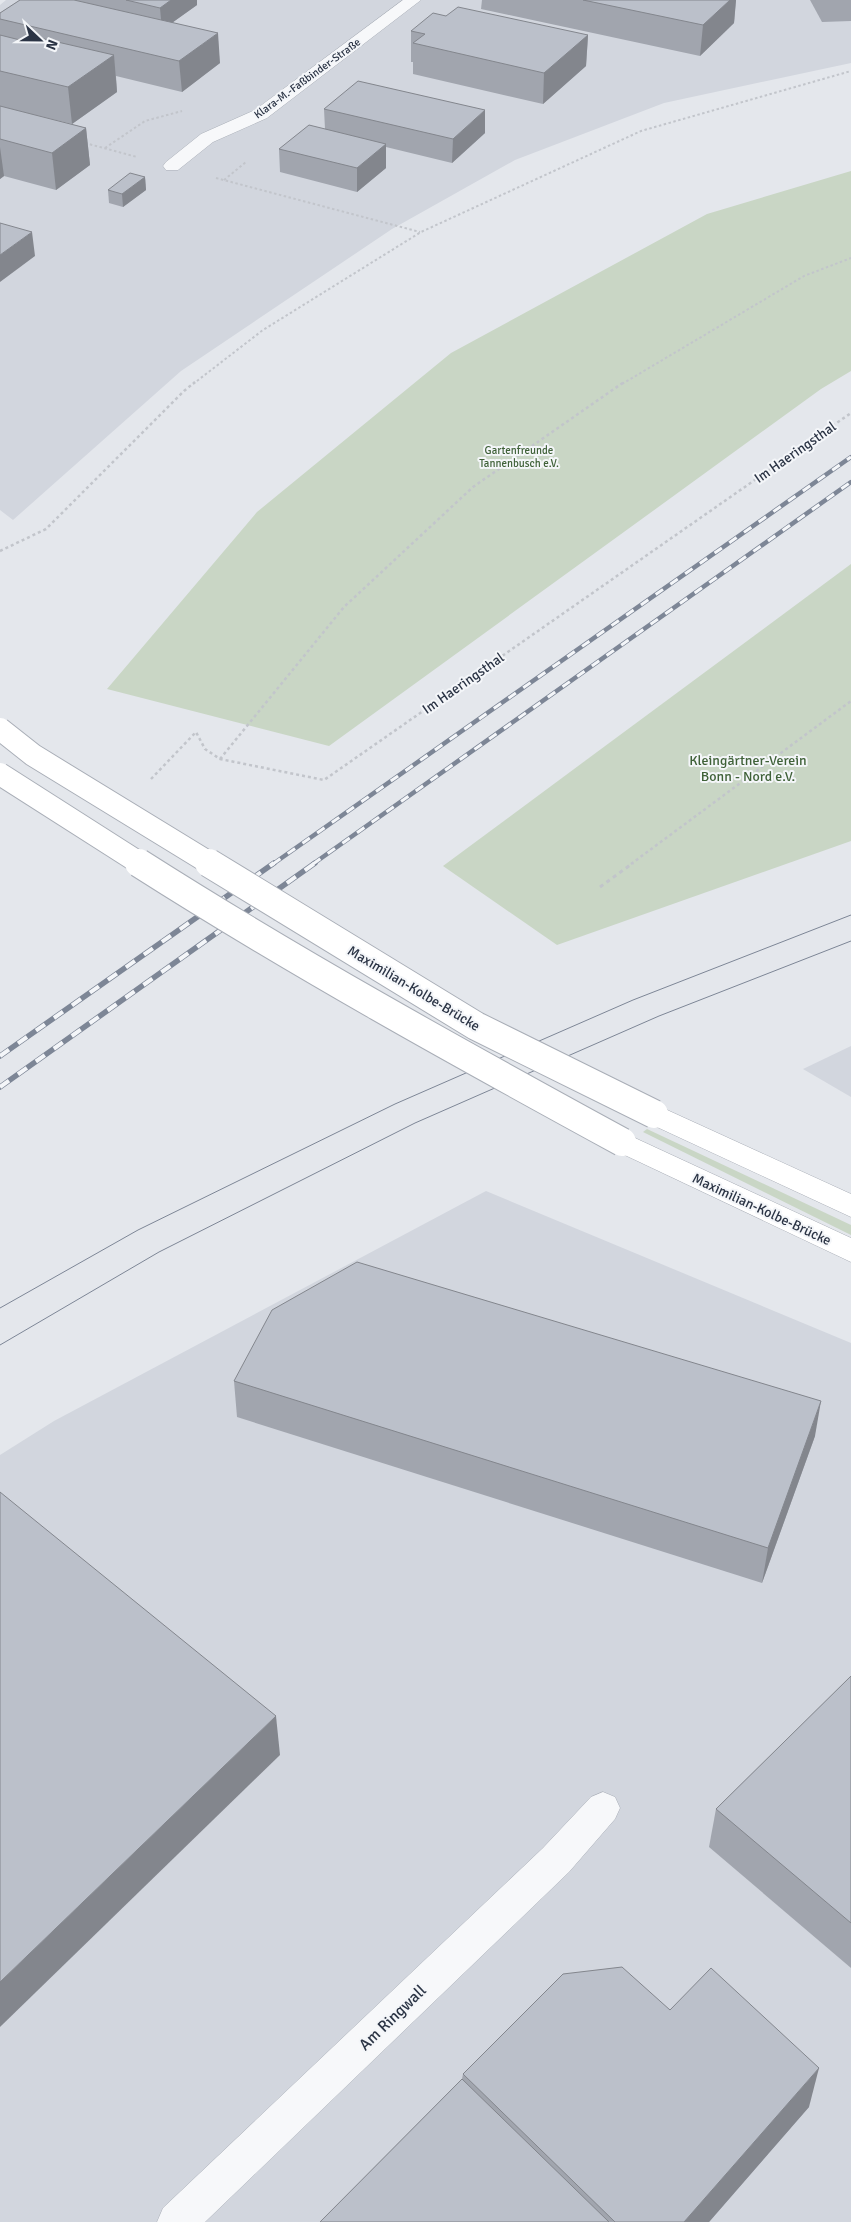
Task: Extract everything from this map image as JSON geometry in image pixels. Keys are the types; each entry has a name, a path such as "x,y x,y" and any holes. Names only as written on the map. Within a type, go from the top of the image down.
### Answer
{"street":[{"name":"Klara-M.-Faßbinder-Straße","path":"172,166 207,138 261,114 413,0"},
{"name":"Maximilian-Kolbe-Brücke","path":"0,729 42,760 476,1026 654,1114 851,1206"},
{"name":"Maximilian-Kolbe-Brücke","path":"0,774 197,900 449,1047 622,1142 851,1251"},
{"name":"Am Ringwall","path":"177,2222 556,1860 603,1808"}],"path":[{"path":"0,551 46,529 184,391 263,330 333,284 421,232 640,131 851,71"},
{"path":"150,780 196,732 205,748 220,759 344,607 473,487 606,393 804,276 851,258"},
{"name":"Im Haeringsthal","path":"220,759 324,780 851,413"},
{"path":"600,887 851,700"}],"shaded area":[{"path":"6,0 851,0 851,63 664,103 515,160 392,229 181,371 13,520 0,510 0,5"},
{"path":"851,1046 851,1097 803,1069"},
{"path":"486,1191 851,1343 851,2222 0,2222 0,1455 54,1421"}],"green space":[{"name":"Gartenfreunde Tannenbusch e.V.","path":"851,171 851,371 821,389 329,746 107,689 257,512 451,353 707,214"},
{"name":"Kleingärtner-Verein Bonn - Nord e.V.","path":"851,564 851,841 557,945 443,866"},
{"path":"647,1129 851,1225 851,1235 643,1132"}],"building":[{"path":"20,0 74,0 218,33 179,61 0,19 0,13"},
{"path":"126,0 171,0 160,8"},
{"path":"583,0 730,0 703,25"},
{"path":"458,7 588,35 544,73 413,43 425,34 411,31 433,13 446,16"},
{"path":"0,35 20,40 27,35 114,55 68,87 0,71"},
{"path":"358,81 485,110 453,139 324,109"},
{"path":"0,106 86,128 52,153 0,139"},
{"path":"309,125 386,144 357,168 279,149"},
{"path":"130,173 145,177 122,194 108,190"},
{"path":"0,223 32,232 0,255"},
{"path":"357,1262 821,1401 768,1548 234,1381 272,1310"},
{"path":"0,1492 276,1716 0,1982"},
{"path":"851,1676 851,1923 716,1809"},
{"path":"622,1967 670,2010 711,1968 819,2068 684,2222 615,2222 463,2074 563,1974"},
{"path":"462,2079 609,2222 320,2222"}],"tram line":[{"path":"0,1308 138,1230 395,1104 633,1000 851,915"},
{"path":"0,1345 159,1252 415,1123 659,1016 851,941"}],"railway":[{"path":"273,864 851,457"},
{"path":"313,864 851,482"},
{"path":"0,1056 274,863"},
{"path":"0,1087 315,863"}]}
